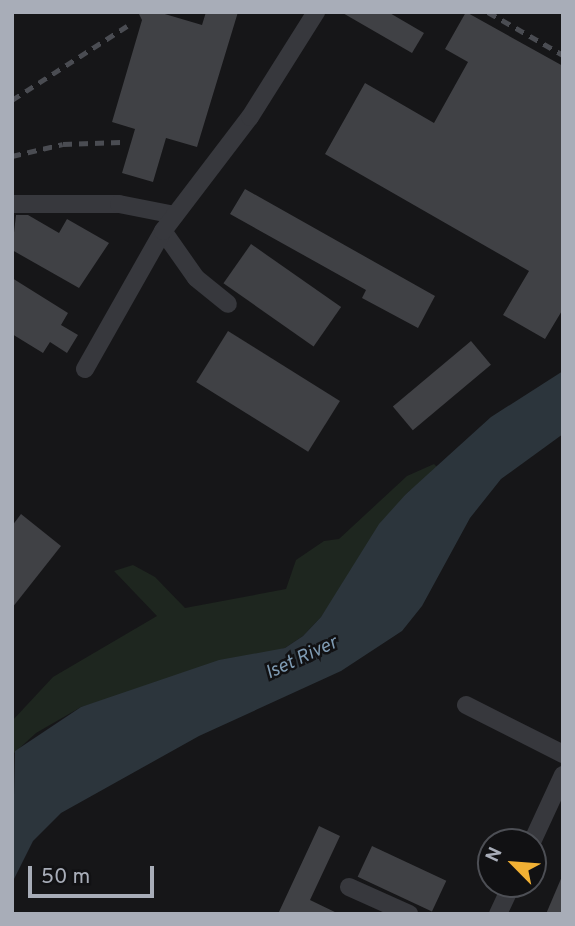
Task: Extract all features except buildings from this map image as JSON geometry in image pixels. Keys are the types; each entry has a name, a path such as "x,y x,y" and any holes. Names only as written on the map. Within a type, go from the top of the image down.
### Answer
{"lane":[{"path":"85,369 163,231 250,117 316,12"},
{"path":"12,204 119,204 175,215"},
{"path":"163,231 196,278 228,304"},
{"path":"466,705 563,754"},
{"path":"538,828 563,775"},
{"path":"349,887 409,914"},
{"path":"498,914 505,898"}],"shaded area":[{"path":"434,464 437,467 406,494 321,617 303,636 285,648 81,707 36,733 12,755 12,721 53,677 157,616 114,571 133,565 155,577 185,608 286,589 296,560 324,541 339,539 407,476"}],"water":[{"name":"Iset River","path":"563,371 563,434 501,479 470,518 422,606 402,631 341,671 199,736 61,813 33,841 12,883 15,751 81,707 219,660 285,648 303,636 321,617 379,524 406,494 491,417"}],"railway":[{"path":"488,12 563,55"},
{"path":"12,100 127,26"},
{"path":"12,156 63,144 121,142"}]}
